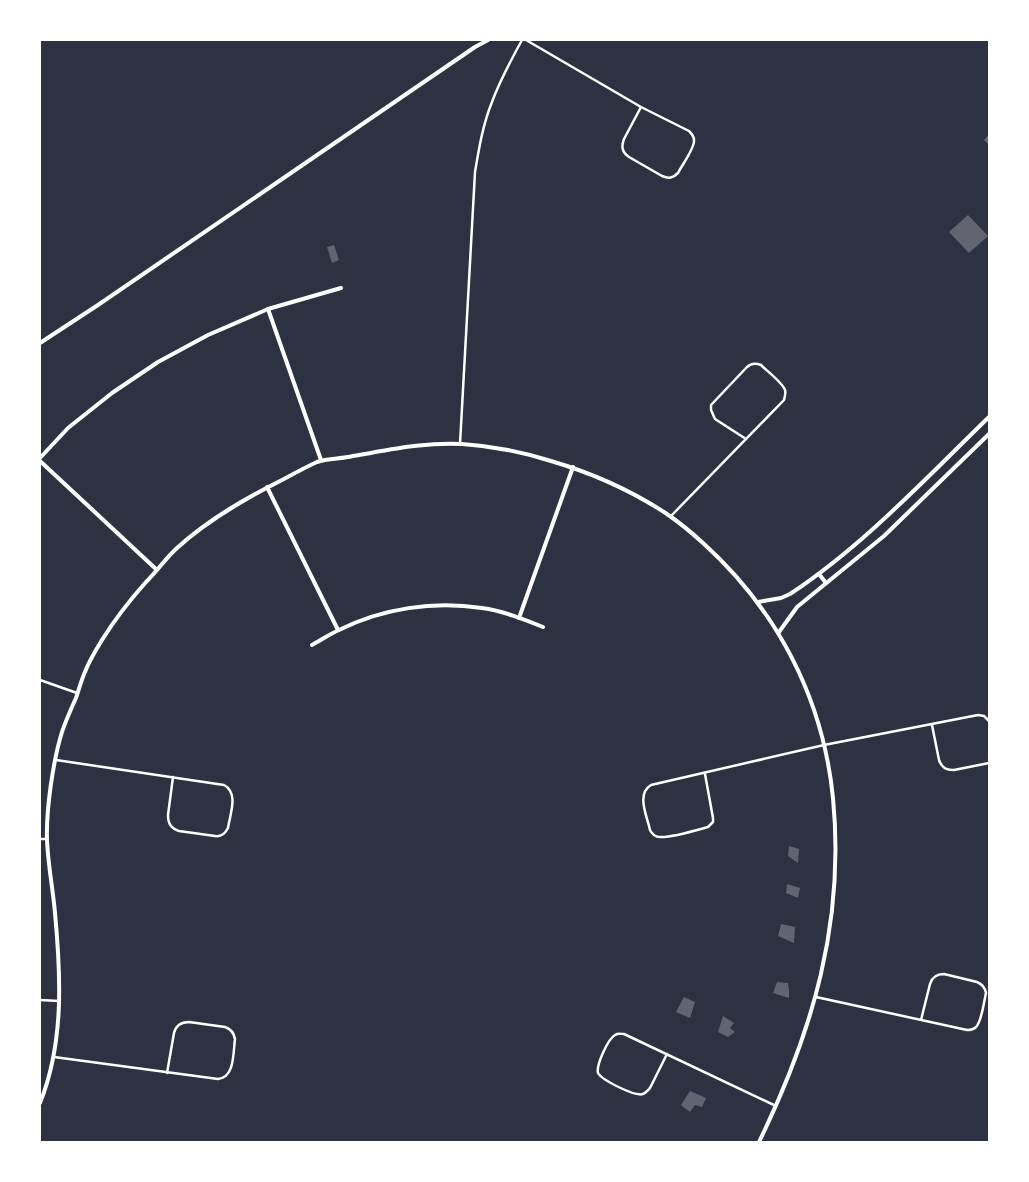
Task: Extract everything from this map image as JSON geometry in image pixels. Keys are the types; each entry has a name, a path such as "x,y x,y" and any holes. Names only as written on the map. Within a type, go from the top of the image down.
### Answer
{"street":[{"path":"40,343 98,305 475,47 488,40"},
{"path":"157,570 40,459 68,428 112,393 158,362 208,335 268,309 341,288"},
{"path":"268,309 321,460"},
{"path":"758,602 780,598 790,594 839,559 876,526 989,417"},
{"path":"779,632 797,607 884,536 989,434"},
{"path":"40,1103 54,1057 59,1001 59,957 47,839 50,798 62,731 78,693 86,669 104,637 124,606 174,550 203,526 267,487 321,460 348,457 385,449 422,445 460,444 499,448 536,456 573,467 608,481 671,516 718,557 758,602 779,632 800,675 813,707 824,745 833,796 835,854 834,897 828,948 805,1035 777,1106 760,1142"},
{"path":"519,618 573,467"},
{"path":"267,487 338,630"},
{"path":"819,574 826,583"},
{"path":"312,645 338,630 373,616 409,607 446,605 483,608 519,618 543,627"}],"lane":[{"path":"460,444 475,172 481,136 492,102 506,69 522,40"},
{"path":"526,40 641,107 689,131 693,135 693,146 675,176 666,178 662,176 629,158 622,149 624,139 641,107"},
{"path":"671,516 784,400 786,390 758,364 747,367 711,405 712,415 715,419 746,439"},
{"path":"40,680 78,693"},
{"path":"705,774 714,818 711,824 708,827 664,837 656,836 652,833 643,798 643,793 646,788 651,785 705,774 824,745 978,715 984,716 989,721"},
{"path":"932,725 939,760 944,768 954,770 989,763"},
{"path":"56,760 173,777 229,787 233,797 226,832 219,836 215,836 179,831 170,826 168,815 173,777"},
{"path":"40,839 47,839"},
{"path":"816,997 921,1020 967,1030 972,1030 979,1022 986,993 985,990 980,983 939,974 931,980 921,1020"},
{"path":"40,1000 59,1001"},
{"path":"54,1057 168,1073 218,1079 224,1078 228,1075 230,1070 235,1039 234,1035 229,1028 225,1027 189,1022 179,1024 174,1034 168,1073"},
{"path":"667,1054 650,1088 643,1094 633,1093 604,1078 598,1073 598,1065 611,1039 614,1035 619,1033 624,1034 667,1054 777,1106"}],"building":[{"path":"989,134 989,145 984,140"},
{"path":"968,215 988,236 969,253 949,232"},
{"path":"334,245 339,260 332,263 327,247"},
{"path":"789,846 799,849 798,863 788,856"},
{"path":"787,884 800,888 798,898 786,893"},
{"path":"781,924 795,927 794,943 778,936"},
{"path":"777,982 788,983 789,998 773,993"},
{"path":"684,997 695,1002 690,1018 676,1012"},
{"path":"723,1016 734,1023 730,1028 735,1032 728,1037 718,1032"},
{"path":"690,1091 706,1098 702,1107 695,1105 690,1112 681,1105"}]}
